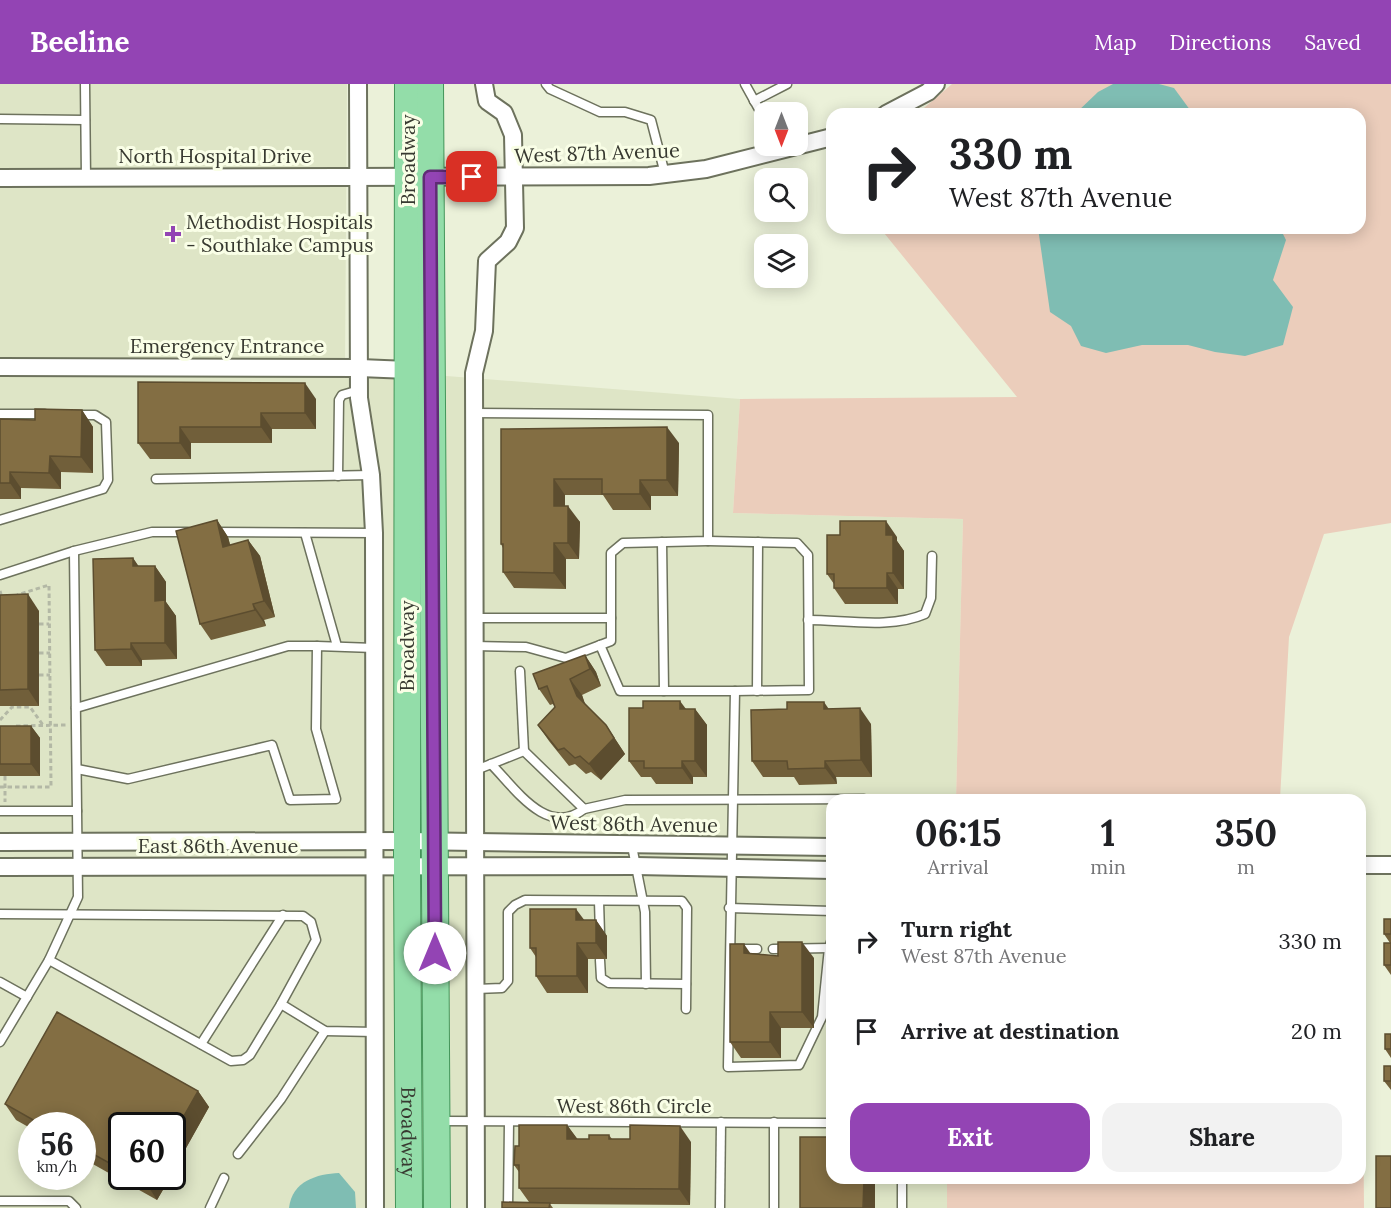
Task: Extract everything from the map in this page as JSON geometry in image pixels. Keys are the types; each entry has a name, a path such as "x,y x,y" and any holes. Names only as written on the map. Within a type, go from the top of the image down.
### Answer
{"main road":[{"name":"Broadway","path":"408,84 420,177 432,408 437,1208"},
{"name":"Broadway","path":"409,1208 408,370 420,177 430,84"}],"street":[{"path":"358,84 359,390 371,475 374,533 375,1208"},
{"path":"476,1208 475,843 484,767 473,618 474,373 484,331 487,261 508,242 515,228 513,135 504,113 487,101 484,84"},
{"path":"897,108 928,92 936,84"},
{"name":"West 87th Avenue","path":"808,142 826,138"},
{"name":"West 87th Avenue","path":"420,177 665,174 706,169 754,155"},
{"name":"North Hospital Drive","path":"0,178 420,177"},
{"name":"Emergency Entrance","path":"0,367 408,370"},
{"path":"408,370 425,388 432,408"},
{"name":"East 86th Avenue","path":"0,842 435,842"},
{"name":"West 86th Avenue","path":"435,842 826,847"},
{"path":"1366,865 1391,865"},
{"path":"435,867 636,866 826,870"},
{"name":"East 86th Avenue","path":"0,867 435,867"}],"lane":[{"path":"85,84 86,178"},
{"path":"546,84 550,90 600,112 625,112 651,120 665,174"},
{"path":"745,84 754,101 787,84"},
{"path":"0,118 85,120"},
{"path":"338,476 339,400 342,395 359,390"},
{"path":"473,413 708,415 708,541"},
{"path":"0,414 95,415 106,422 108,480 103,489 0,520"},
{"path":"156,479 371,475"},
{"path":"0,574 74,551 152,532 374,533"},
{"path":"305,533 337,646"},
{"path":"474,646 526,647 566,658 610,641 611,553 623,543 708,541 797,543 808,555 809,690 620,692 600,645"},
{"path":"662,542 664,692"},
{"path":"757,691 758,542"},
{"path":"2,1036 49,960 78,897 74,551"},
{"path":"808,620 893,621 914,619 925,614 931,598 932,556"},
{"path":"473,618 611,618"},
{"path":"76,708 288,646 374,648"},
{"path":"77,769 128,779 272,745 290,800 336,799 316,729 317,646"},
{"path":"520,671 524,752 584,808"},
{"path":"735,692 735,800 729,908 728,1067 799,1065 822,1017 826,978"},
{"path":"524,752 484,767 540,814 575,816 584,808 625,800 826,800"},
{"path":"0,812 77,811"},
{"path":"632,846 644,900 646,984"},
{"path":"476,989 502,988 508,981 508,912 514,904 525,900 682,901 687,908 686,1009"},
{"path":"599,901 600,935"},
{"path":"729,908 826,911"},
{"path":"0,914 303,916 311,922 316,940 250,1054 243,1060 231,1061 49,960"},
{"path":"201,1044 283,915"},
{"path":"773,949 826,948"},
{"path":"729,949 757,949"},
{"path":"600,960 601,978 609,983 686,984"},
{"path":"0,982 27,997"},
{"path":"281,1004 325,1031 375,1032"},
{"path":"238,1154 281,1099 325,1031"},
{"name":"West 86th Circle","path":"437,1121 826,1122"},
{"path":"508,1208 509,1122"},
{"path":"720,1208 721,1122"},
{"path":"774,1122 774,1208"},
{"path":"210,1208 224,1178"},
{"path":"902,1184 902,1208"},
{"path":"0,1201 69,1201 76,1208"}],"path":[{"path":"0,591 1,600 49,585 51,787 0,787"},
{"path":"39,624 49,624"},
{"path":"39,653 50,653"},
{"path":"39,675 50,675"},
{"path":"1,723 12,707 30,707 43,726"},
{"path":"12,726 50,726"},
{"path":"5,776 5,787"}],"shaded area":[{"path":"0,84 347,84 345,368 740,399 733,513 963,519 956,794 826,794 826,1184 947,1184 947,1208 0,1208"},
{"path":"952,84 1391,84 1391,523 1324,534 1289,637 1280,794 956,794 963,519 733,513 740,399 1017,397 885,234 1366,234 1366,108 924,108"},
{"path":"947,1184 1364,1184 1364,1208 947,1208"}],"water":[{"path":"1113,84 1159,84 1174,88 1189,108 1081,108 1098,92"},
{"path":"1039,234 1283,234 1286,240 1273,280 1293,307 1283,345 1245,356 1188,345 1142,345 1106,353 1081,346 1071,326 1050,312"},
{"path":"339,1173 355,1192 356,1208 289,1208 291,1199 300,1185 314,1177"}],"building":[{"path":"138,382 305,383 305,413 261,413 261,427 180,427 180,443 138,443"},
{"path":"35,409 82,410 81,457 50,456 49,473 10,472 10,483 0,483 0,419 35,420"},
{"path":"667,427 667,480 640,480 640,494 602,494 602,479 554,479 554,506 568,506 568,543 554,543 554,573 503,572 501,429"},
{"path":"217,520 223,547 248,540 264,601 253,604 255,610 200,624 176,531"},
{"path":"840,521 886,521 886,535 893,535 893,573 887,573 887,588 834,588 834,574 827,574 827,535 840,535"},
{"path":"133,558 133,566 155,566 155,601 165,600 165,643 131,643 131,649 95,650 93,559"},
{"path":"28,594 28,689 0,690 0,595"},
{"path":"585,655 590,669 570,679 577,696 606,725 614,738 589,764 580,756 575,758 564,748 558,750 538,725 555,707 547,686 539,689 533,674"},
{"path":"643,701 680,701 680,709 695,709 695,761 682,761 682,768 644,768 644,761 629,761 629,708 643,708"},
{"path":"787,702 824,702 824,709 860,708 861,760 825,761 825,768 788,769 787,761 752,761 751,710 787,709"},
{"path":"0,726 31,726 31,764 0,764"},
{"path":"530,909 576,909 576,920 596,920 596,943 577,943 577,976 536,976 536,948 530,948"},
{"path":"1384,919 1391,919 1391,934 1384,934"},
{"path":"778,942 802,942 802,1012 770,1012 770,1042 730,1042 730,944 744,944 744,953 778,956"},
{"path":"1384,943 1391,943 1391,965 1384,965"},
{"path":"57,1012 198,1091 186,1112 108,1112 108,1162 96,1156 96,1112 19,1112 5,1104"},
{"path":"1385,1034 1391,1034 1391,1049 1385,1049"},
{"path":"1384,1066 1391,1066 1391,1081 1384,1081"},
{"path":"519,1125 567,1125 567,1139 589,1139 589,1135 609,1135 609,1139 630,1139 630,1125 680,1126 679,1189 519,1188 519,1165 514,1165 515,1146 519,1146"},
{"path":"800,1137 826,1137 826,1184 864,1184 863,1208 800,1208"},
{"path":"1376,1156 1391,1156 1391,1208 1376,1208"},
{"path":"502,1202 550,1203 549,1208 502,1208"}],"place":[{"name":"Methodist Hospitals - Southlake Campus","path":"173,234"}],"route":[{"path":"435,953 430,177 472,177"}]}
